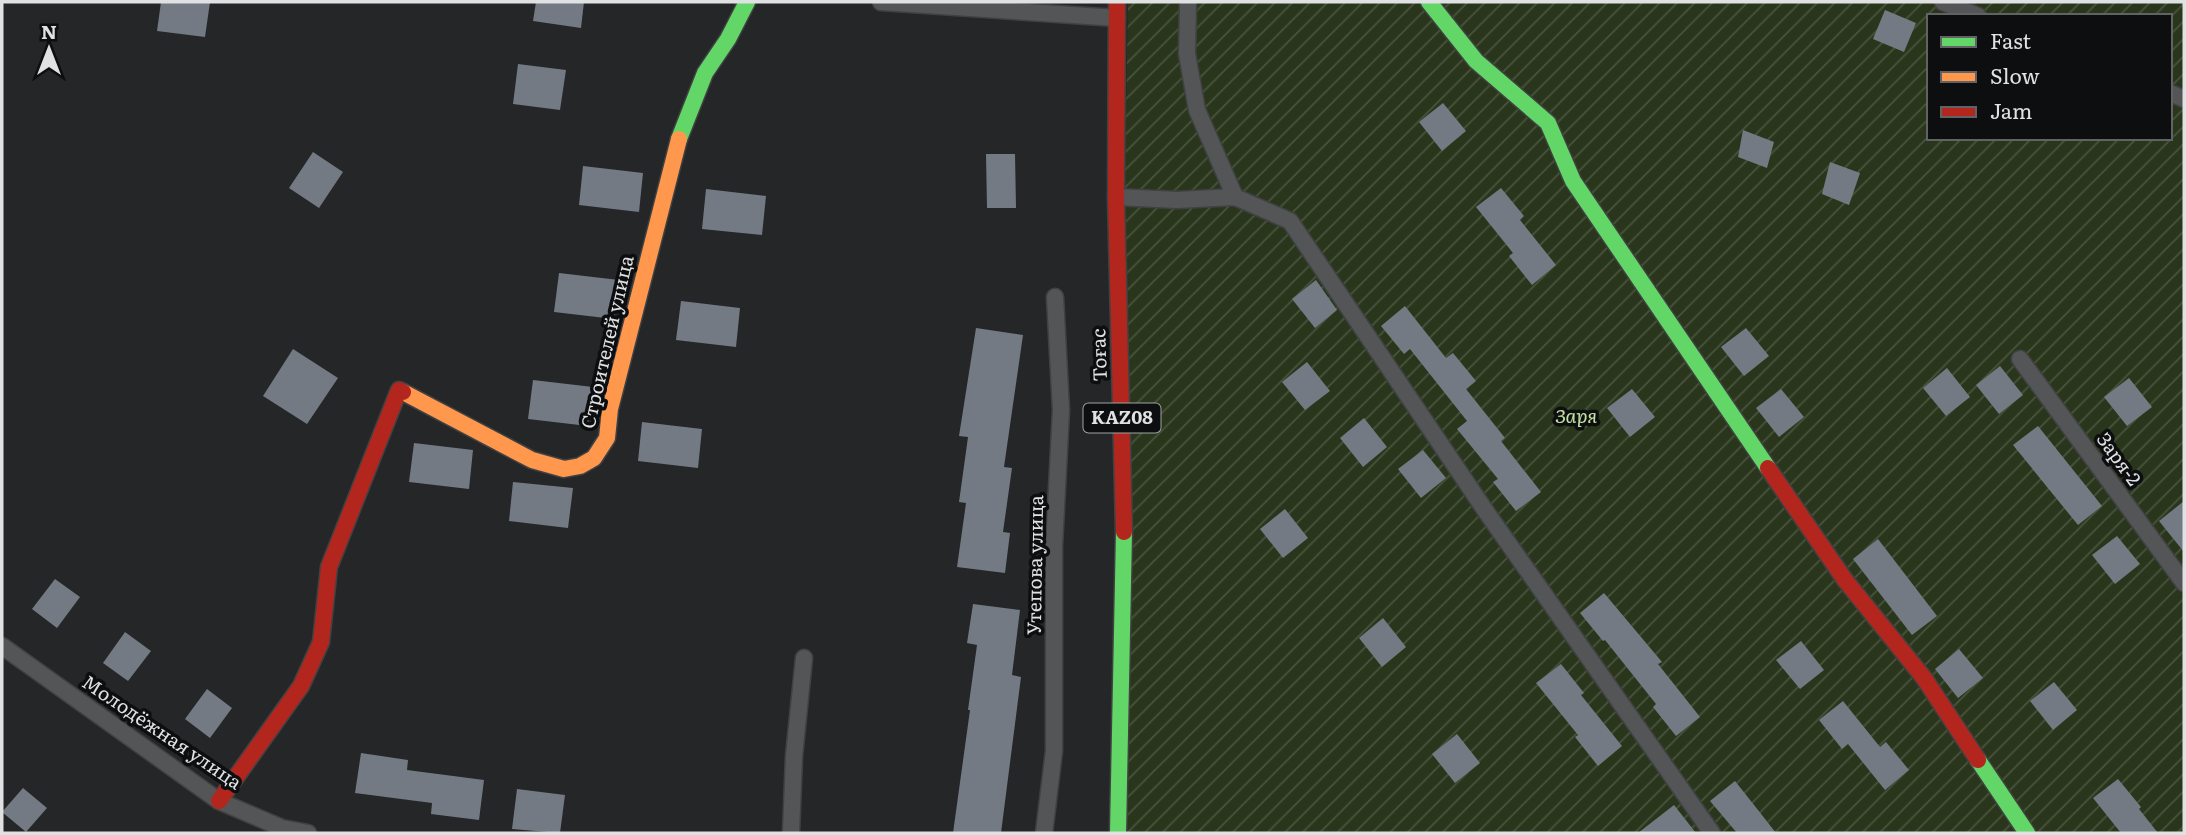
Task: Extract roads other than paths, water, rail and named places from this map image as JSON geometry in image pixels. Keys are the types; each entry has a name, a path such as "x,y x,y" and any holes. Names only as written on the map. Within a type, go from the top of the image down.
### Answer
{"main road":[{"name":"Строителей улица","path":"219,800 301,686 321,642 329,567 399,390 547,468 580,468 592,459 607,440 610,410 680,136 705,73 728,39 747,2"},
{"path":"1429,2 1476,61 1548,123 1573,181 1648,293 1845,580 1924,678 2027,833"},
{"name":"Тоғас","path":"1117,10 1116,197 1124,514 1118,833"}],"street":[{"path":"881,2 1117,10"},
{"path":"1188,2 1187,54 1197,110 1235,197"},
{"path":"1943,2 1973,14"},
{"path":"1116,197 1177,200 1235,197 1290,221 1487,513 1712,833"},
{"name":"Утепова улица","path":"1044,833 1054,751 1054,546 1062,411 1055,297"},
{"name":"Заря-2","path":"2020,359 2184,583"},
{"name":"Молодёжная улица","path":"2,646 219,800 282,828 309,833"},
{"path":"791,833 794,756 804,658"}],"park label":[{"name":"Заря","path":"1576,416"}]}
